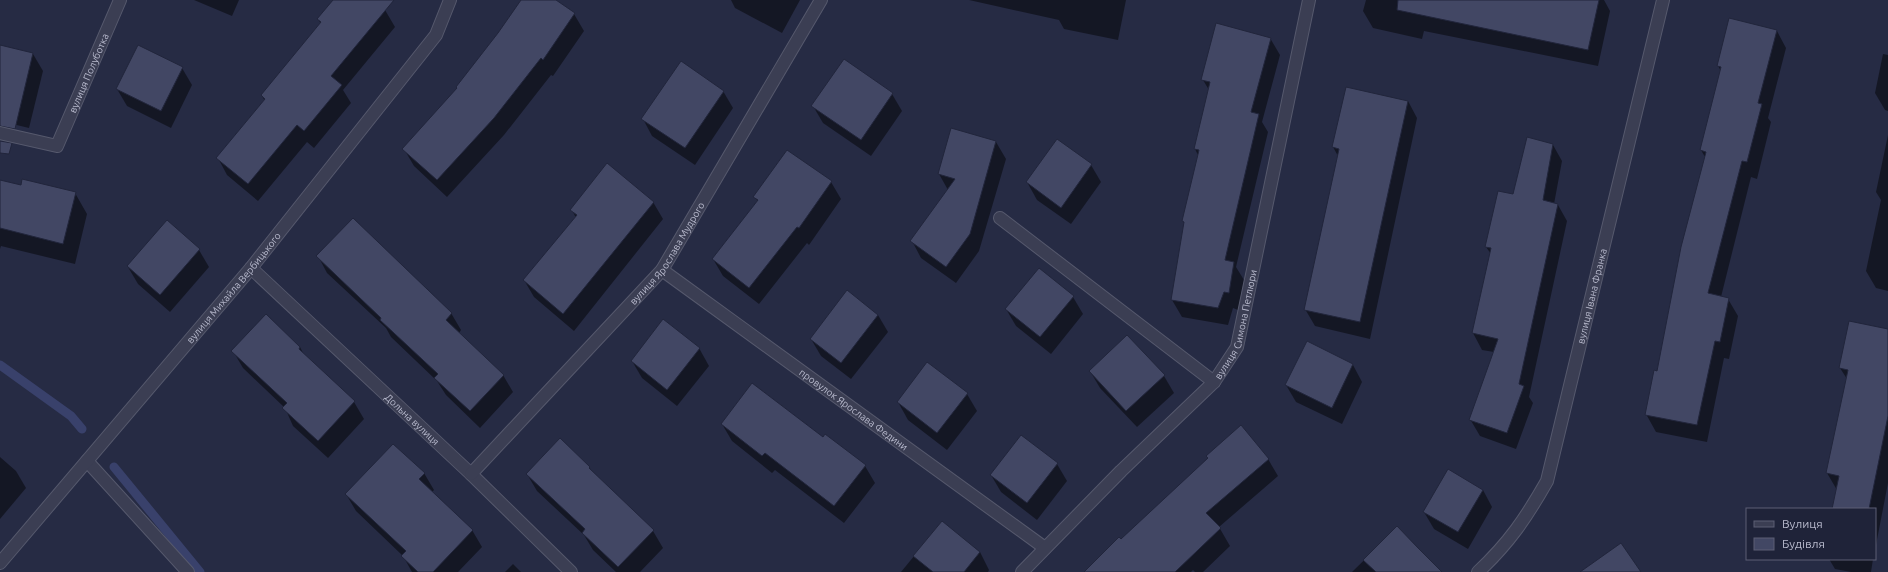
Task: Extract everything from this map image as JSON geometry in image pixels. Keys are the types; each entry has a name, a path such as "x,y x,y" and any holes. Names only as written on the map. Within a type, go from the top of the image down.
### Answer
{"street":[{"name":"вулиця Полуботка","path":"0,133 57,146 120,0"},
{"name":"вулиця Михайла Вербицького","path":"0,563 251,268 436,35 450,0"},
{"name":"вулиця Ярослава Мудрого","path":"471,474 662,270 821,0"},
{"name":"вулиця Симона Петлюри","path":"1022,572 1121,472 1214,382 1237,347 1309,0"},
{"name":"вулиця Івана Франка","path":"1478,572 1498,553 1526,518 1547,481 1663,0"},
{"path":"1000,218 1214,382"},
{"name":"Дольна вулиця","path":"251,268 471,474 571,572"},
{"name":"провулок Ярослава Федини","path":"662,270 1045,548"},
{"path":"87,461 188,572"}],"building":[{"path":"333,0 394,0 331,76 342,85 304,131 297,125 248,184 216,158 265,99 261,95 321,22 317,19"},
{"path":"521,0 556,0 575,13 543,60 541,58 494,118 437,180 402,149 457,88 456,87 498,33"},
{"path":"1398,0 1599,0 1588,50 1397,10"},
{"path":"1729,18 1777,30 1758,103 1762,104 1747,162 1742,161 1708,293 1729,298 1720,342 1715,341 1697,425 1645,415 1654,370 1657,371 1681,247 1706,152 1700,150 1721,67 1717,66"},
{"path":"1216,23 1271,38 1251,112 1259,114 1225,260 1234,262 1229,293 1224,292 1218,308 1171,300 1184,222 1182,221 1199,150 1194,149 1210,82 1201,80"},
{"path":"0,45 33,53 15,129 0,126"},
{"path":"138,45 183,67 161,111 116,89"},
{"path":"844,59 893,93 861,140 811,106"},
{"path":"681,61 724,91 685,148 641,119"},
{"path":"1346,87 1408,101 1360,322 1304,310 1339,149 1332,147"},
{"path":"951,128 996,141 970,234 946,267 910,241 955,179 938,174"},
{"path":"1527,137 1553,144 1543,200 1558,204 1519,384 1524,386 1507,433 1469,420 1498,339 1472,333 1491,248 1485,247 1498,191 1513,194"},
{"path":"1057,139 1092,164 1061,208 1026,182"},
{"path":"0,141 12,143 9,154 0,153"},
{"path":"787,150 832,181 799,228 797,227 749,288 712,259 758,200 753,197"},
{"path":"607,163 654,202 563,314 523,280 577,215 570,210"},
{"path":"22,179 76,192 63,244 0,228 0,180 21,185"},
{"path":"353,218 452,313 446,320 504,375 470,411 434,378 438,374 380,320 381,318 316,256"},
{"path":"167,220 200,249 160,295 127,266"},
{"path":"1039,268 1074,296 1040,337 1005,309"},
{"path":"847,290 878,315 841,363 810,339"},
{"path":"266,314 300,347 299,349 355,401 318,441 282,408 287,403 231,351"},
{"path":"663,319 700,348 667,390 631,361"},
{"path":"1849,321 1888,329 1888,416 1869,508 1832,508 1839,476 1826,473 1848,370 1839,368"},
{"path":"1127,335 1165,375 1126,411 1089,371"},
{"path":"1307,341 1353,364 1332,408 1285,385"},
{"path":"927,362 968,393 937,433 897,402"},
{"path":"752,383 823,437 825,434 866,465 834,506 765,453 762,456 721,424"},
{"path":"1241,425 1269,459 1206,513 1221,528 1175,572 1084,572 1119,537 1121,539 1208,458 1206,456"},
{"path":"1021,435 1058,463 1027,503 990,475"},
{"path":"560,438 654,530 618,567 582,533 585,529 526,474"},
{"path":"393,444 425,473 419,479 473,530 433,572 418,572 401,556 406,551 345,494"},
{"path":"1448,469 1483,490 1458,532 1423,512"},
{"path":"942,521 980,552 964,572 933,572 913,556"},
{"path":"1397,526 1442,572 1376,572 1363,560"},
{"path":"1621,543 1641,572 1580,572"}],"waterway":[{"path":"0,365 71,416 82,429"},
{"path":"114,467 200,572"}]}
